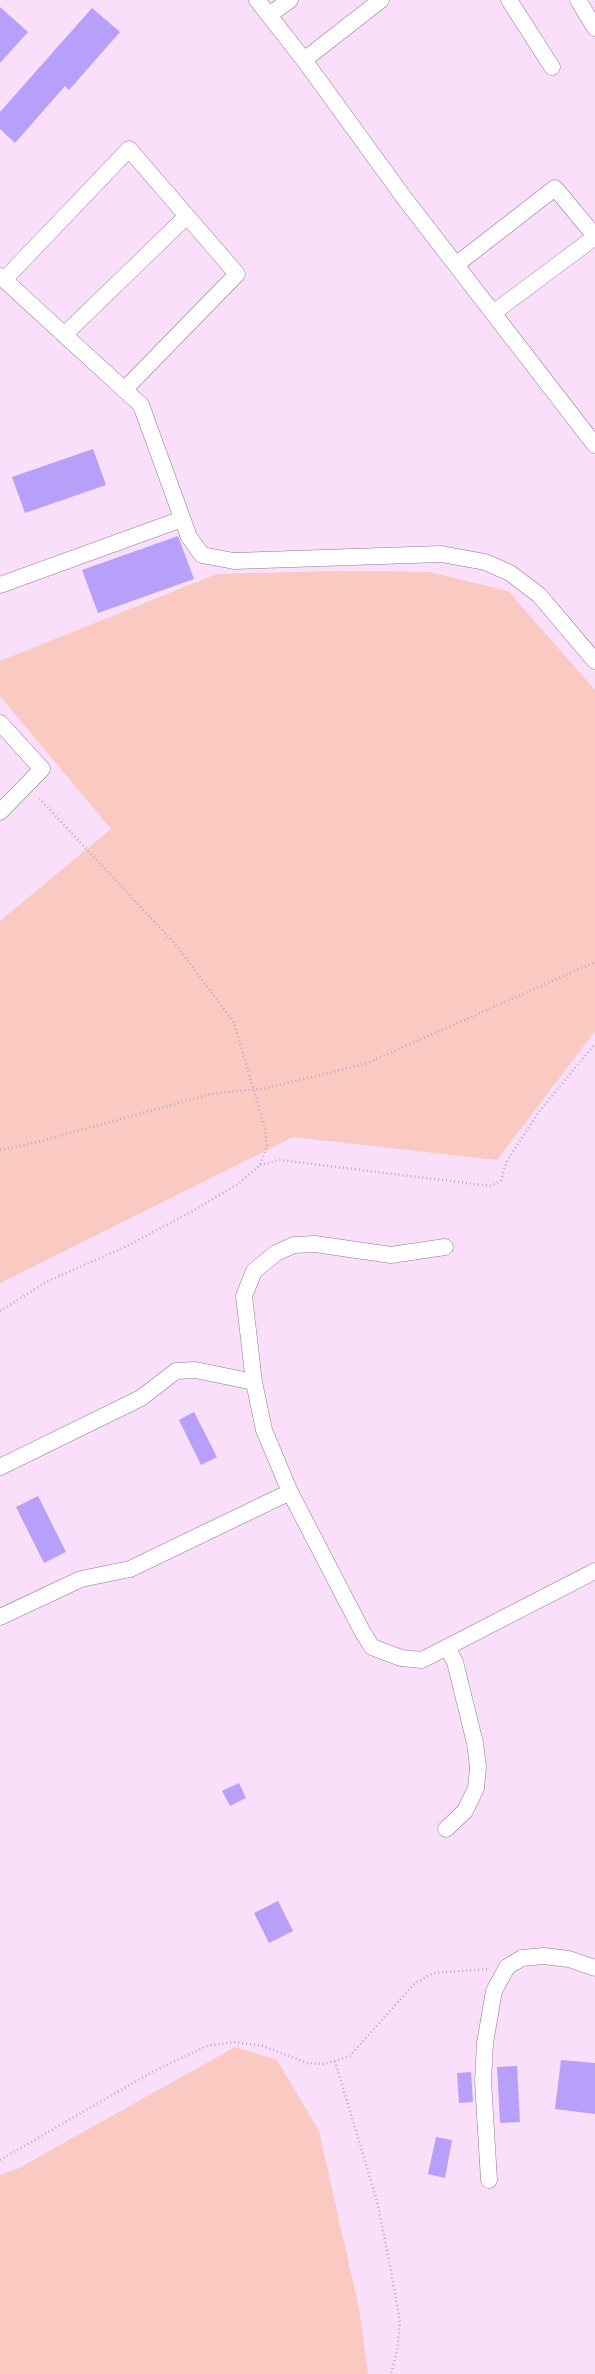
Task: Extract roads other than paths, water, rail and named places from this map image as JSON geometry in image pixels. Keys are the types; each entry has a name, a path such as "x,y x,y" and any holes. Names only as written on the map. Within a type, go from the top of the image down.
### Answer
{"street":[{"path":"257,0 304,60 405,199 457,264 595,445"},
{"path":"269,15 290,0"},
{"path":"304,60 381,0"},
{"path":"510,0 552,67"},
{"path":"578,0 595,28"},
{"path":"124,390 237,274 129,149 2,278 124,390 141,405 189,537 202,555 234,561 441,554 485,562 510,573 539,595 595,661"},
{"path":"457,264 555,188 595,236 493,313"},
{"path":"64,335 186,216"},
{"path":"0,585 182,519"},
{"path":"0,722 42,769 0,812"},
{"path":"445,1247 391,1255 315,1244 294,1245 276,1253 254,1271 244,1296 254,1382 264,1430 290,1492 362,1631 372,1647 402,1658 422,1660 595,1571"},
{"path":"0,1466 141,1398 176,1371 195,1370 254,1382"},
{"path":"0,1617 81,1579 130,1569 290,1492"},
{"path":"446,1829 465,1811 476,1788 478,1767 475,1743 455,1662 447,1647"},
{"path":"489,2180 483,2081 486,2043 494,1991 507,1967 522,1958 544,1956 569,1959 595,1968"}]}
